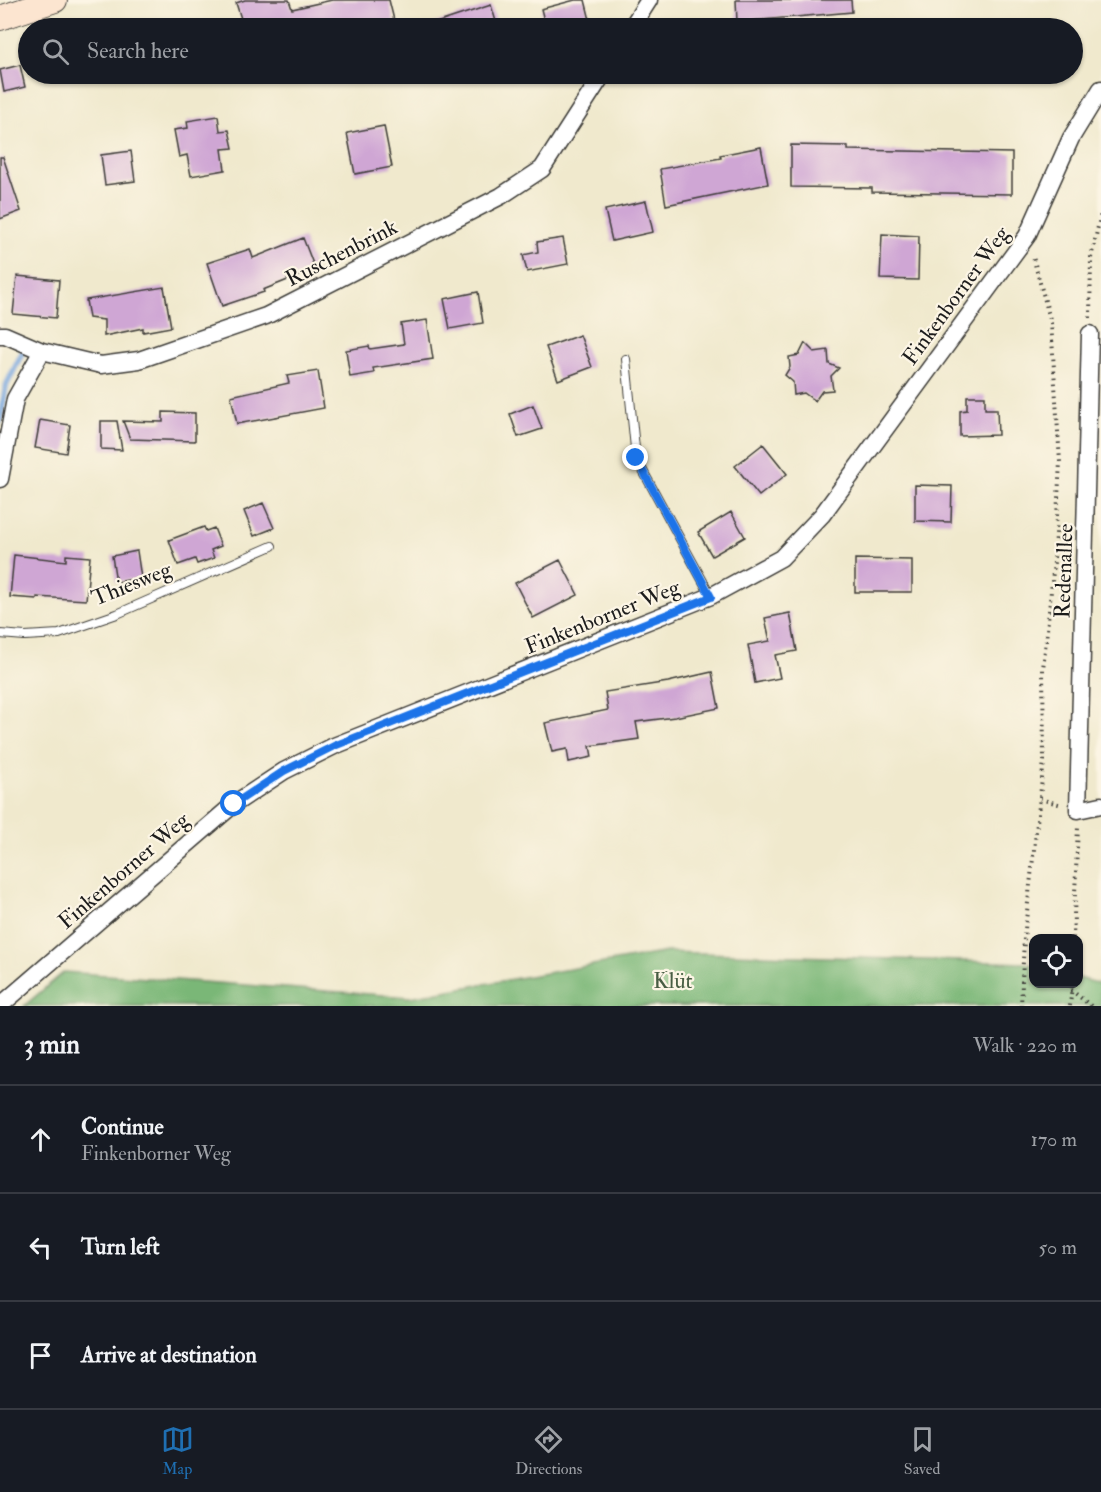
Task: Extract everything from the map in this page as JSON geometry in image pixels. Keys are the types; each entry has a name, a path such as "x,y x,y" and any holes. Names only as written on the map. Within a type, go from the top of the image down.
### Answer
{"main road":[{"path":"0,18 55,0"}],"street":[{"path":"637,18 649,0"},
{"name":"Ruschenbrink","path":"0,335 42,351 101,365 139,360 266,316 501,196 542,169 597,84"},
{"name":"Finkenborner Weg","path":"0,1006 234,804 284,771 334,746 711,597 781,558 822,515 1027,236 1071,138 1101,89"},
{"name":"Redenallee","path":"1078,810 1090,334"},
{"path":"0,479 15,399 42,351"},
{"path":"1078,810 1101,805"}],"lane":[{"path":"626,359 636,458 711,597"},
{"name":"Thiesweg","path":"0,634 25,636 59,634 117,614 273,546"}],"path":[{"path":"1090,334 1091,258 1101,213"},
{"path":"1021,1006 1024,938 1044,761 1043,669 1055,552 1060,462 1051,323 1027,236"},
{"path":"1073,934 1078,810"},
{"path":"1070,1006 1071,990"},
{"path":"1071,990 1091,1006"}],"green space":[{"name":"Klüt","path":"667,952 1026,963 1029,964 1029,988 1083,988 1083,979 1101,984 1101,1006 24,1006 64,972 410,997"}],"building":[{"path":"245,0 289,0 292,9 332,0 389,0 394,18 241,18 236,3"},
{"path":"575,0 585,0 590,18 543,18 541,9"},
{"path":"736,0 851,0 852,12 783,18 737,18"},
{"path":"491,5 495,18 451,18"},
{"path":"18,66 18,84 24,84 25,87 4,92 0,70"},
{"path":"218,116 220,131 229,130 233,148 222,149 225,170 191,176 187,155 179,157 174,130 188,128 187,121"},
{"path":"384,126 392,167 355,174 347,133"},
{"path":"791,145 848,146 848,150 1012,153 1012,194 872,192 872,188 791,187"},
{"path":"761,147 768,184 666,205 660,169 721,158 720,155"},
{"path":"131,151 135,181 105,185 101,155"},
{"path":"0,157 3,157 21,211 0,219"},
{"path":"646,201 653,232 612,241 605,210"},
{"path":"882,234 919,236 918,280 880,279"},
{"path":"303,238 315,269 263,290 264,292 222,306 207,263 250,249 253,258"},
{"path":"563,238 568,264 527,272 523,255 538,252 537,242"},
{"path":"17,276 59,280 56,318 13,314"},
{"path":"164,287 171,327 143,332 143,328 104,336 104,320 89,318 86,300"},
{"path":"478,292 483,323 450,329 444,299"},
{"path":"427,320 433,359 373,368 374,373 350,377 346,350 404,344 401,324"},
{"path":"580,335 592,367 558,380 546,347"},
{"path":"805,343 814,352 828,350 829,364 839,368 831,376 833,390 822,391 815,401 804,393 794,395 793,382 785,375 790,367 789,357 799,355"},
{"path":"318,371 324,408 237,424 231,396 289,383 287,376"},
{"path":"967,396 985,396 985,409 997,409 998,435 960,436 960,411 967,410"},
{"path":"533,405 542,429 518,437 510,414"},
{"path":"163,412 195,413 195,441 130,439 123,421 163,422"},
{"path":"40,420 70,425 66,453 35,448"},
{"path":"101,421 117,421 122,450 101,449"},
{"path":"763,444 787,474 759,496 735,466"},
{"path":"915,485 952,486 951,522 915,521"},
{"path":"263,503 274,528 254,536 244,511"},
{"path":"731,512 745,537 712,556 698,532"},
{"path":"204,527 206,531 214,528 221,546 211,550 214,558 197,564 195,559 178,565 169,540"},
{"path":"137,551 141,578 116,582 112,556"},
{"path":"14,555 66,561 66,555 90,557 86,600 10,597"},
{"path":"855,559 912,560 912,592 855,592"},
{"path":"560,560 578,595 533,618 515,583"},
{"path":"790,613 797,651 775,655 780,678 755,683 748,645 770,641 765,618"},
{"path":"712,672 719,708 636,722 639,739 590,746 592,757 569,762 567,749 552,752 545,723 608,710 605,692"}],"waterway":[{"path":"0,421 6,386 24,349"}],"route":[{"path":"234,804 284,771 334,746 711,597 636,458"}]}
